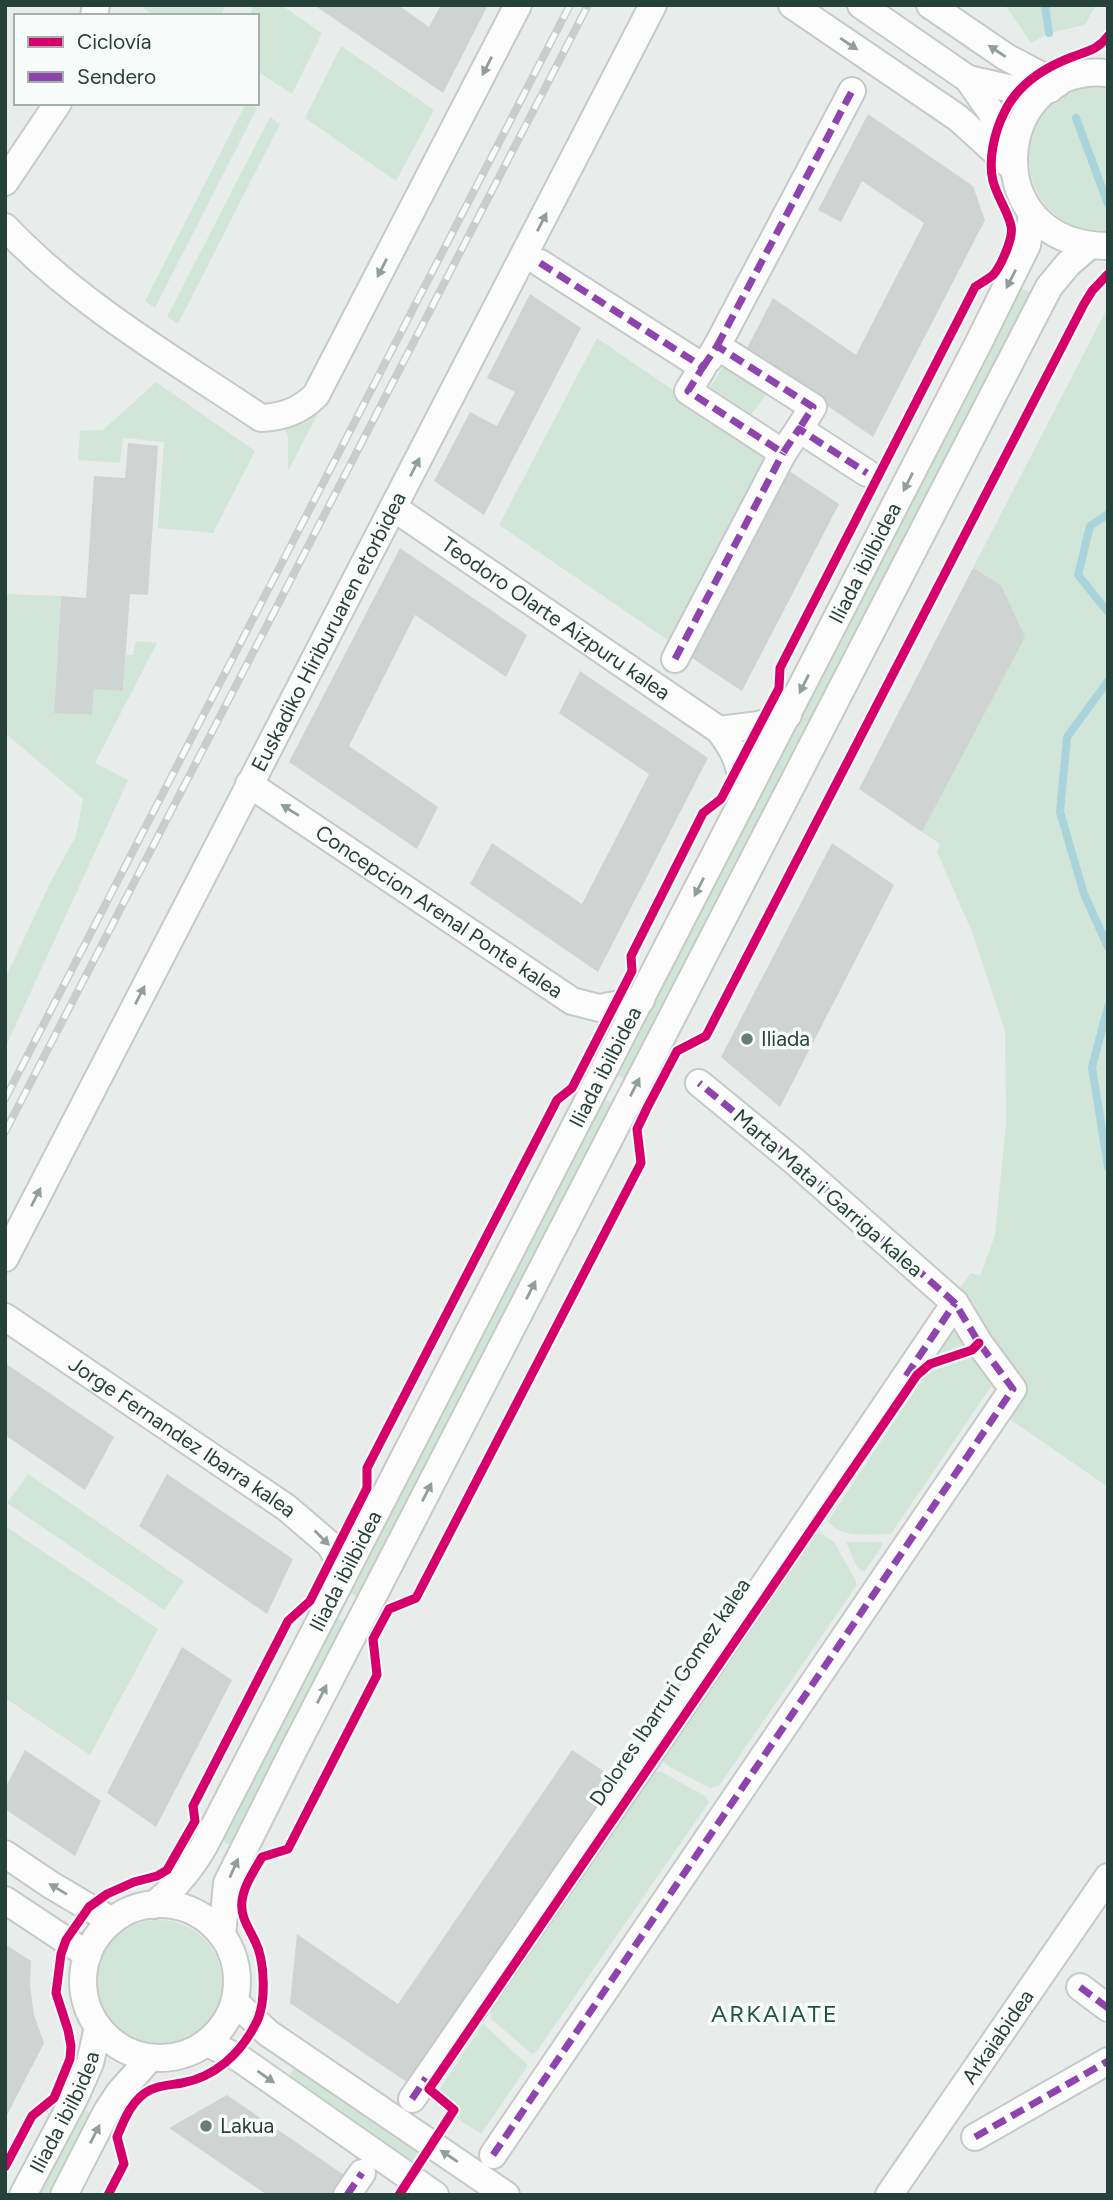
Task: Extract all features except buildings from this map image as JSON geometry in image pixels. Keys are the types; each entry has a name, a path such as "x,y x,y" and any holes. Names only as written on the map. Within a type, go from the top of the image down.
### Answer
{"street":[{"path":"5,227 58,277 106,313 261,418 278,417 292,412 306,405 316,395 518,5"},
{"name":"Euskadiko Hiriburuaren etorbidea","path":"5,1258 653,5"},
{"path":"792,5 958,118 1013,164"},
{"path":"861,5 968,79 991,113 1013,164 1023,201 1032,215 1058,236 1098,246"},
{"path":"930,5 1053,87"},
{"path":"1013,164 1019,128 1037,100 1053,87 1080,75 1107,72"},
{"path":"968,79 1007,88 1053,87"},
{"path":"783,453 688,391 710,356 852,91"},
{"path":"5,182 57,105"},
{"name":"Iliada ibilbidea","path":"154,1905 170,1892 197,1858 1016,270 1027,245 1032,215"},
{"name":"Iliada ibilbidea","path":"222,1935 227,1883 297,1743 1049,287 1068,264 1098,246"},
{"path":"540,263 710,356 813,407 783,453 675,659"},
{"path":"799,429 867,473"},
{"name":"Teodoro Olarte Aizpuru kalea","path":"394,508 719,730 733,748 739,765 743,800"},
{"path":"719,730 760,725 788,715"},
{"name":"Concepcion Arenal Ponte kalea","path":"249,784 572,1001 599,1008 641,1000"},
{"name":"Marta Mata i Garriga kalea","path":"493,2155 1013,1388 979,1343 955,1303 794,1161 699,1083"},
{"name":"Dolores Ibarruri Gomez kalea","path":"412,2099 955,1303"},
{"name":"Jorge Fernandez Ibarra kalea","path":"5,1317 287,1508 330,1545 345,1571"},
{"path":"5,1854 113,1921"},
{"name":"Arkaiabidea","path":"889,2195 1108,1877"},
{"path":"5,1900 88,1955"},
{"path":"169,1905 198,1914 222,1935 231,1950 236,1967 235,2002 224,2025 207,2043 179,2056 150,2058 112,2042 98,2027 84,1992 85,1967 98,1936 113,1921 132,1910 169,1905"},
{"path":"1080,1987 1108,2008"},
{"path":"235,2002 268,2033 506,2195"},
{"name":"Iliada ibilbidea","path":"23,2195 75,2098 90,2063 98,2027"},
{"path":"207,2043 239,2058 435,2195"},
{"name":"Iliada ibilbidea","path":"64,2195 106,2113 119,2093 150,2058"},
{"path":"975,2137 1108,2061"},
{"path":"347,2195 362,2173"}],"green space":[{"path":"143,5 226,5 221,14 151,14"},
{"path":"254,5 281,5 322,33 292,94 259,72 259,14 250,14"},
{"path":"1005,5 1096,5 1085,25 1049,33 1031,43"},
{"path":"341,46 434,110 396,181 305,118"},
{"path":"1108,84 1108,231 1078,227 1066,222 1045,204 1035,187 1030,167 1030,147 1046,110 1061,96 1081,87"},
{"path":"245,105 253,105 257,108 155,308 145,301"},
{"path":"270,117 280,124 178,324 167,317"},
{"path":"1020,287 1033,294 627,1080 615,1074"},
{"path":"1108,307 1108,1487 1008,1418 994,1382 891,1534 848,1533 828,1521 926,1373 939,1364 974,1354 968,1346 938,1354 924,1361 957,1292 971,1273 980,1276 995,1235 1006,1123 1005,1031 972,932 937,852 940,844 922,832 1024,637 1001,585 973,568"},
{"path":"597,338 772,458 675,645 499,525"},
{"path":"725,364 767,393 751,415 710,387"},
{"path":"156,382 255,451 213,533 158,528 164,442 123,438 120,463 78,460 80,431 103,430"},
{"path":"325,400 288,471 288,437 282,422"},
{"path":"5,594 61,596 54,713 92,715 94,689 123,690 126,655 133,655 136,641 157,643 95,763 128,780 5,1048 5,979 51,881 76,836 83,799 5,733"},
{"path":"603,1099 615,1105 360,1598 347,1592"},
{"path":"28,1474 184,1581 164,1610 7,1503"},
{"path":"5,1526 158,1629 90,1755 5,1698"},
{"path":"819,1532 834,1542 856,1581 856,1586 719,1786 710,1788 668,1766 663,1761"},
{"path":"846,1542 881,1542 883,1545 864,1572 857,1567"},
{"path":"335,1617 347,1623 232,1846 220,1840"},
{"path":"660,1771 705,1796 709,1802 537,2051 532,2054 491,2019 491,2011 654,1773"},
{"path":"159,1920 183,1925 204,1938 217,1959 222,1983 217,2007 204,2028 183,2041 159,2046 135,2041 114,2028 101,2007 96,1983 101,1959 114,1938 135,1925"},
{"path":"483,2024 527,2064 527,2067 481,2134 455,2117 457,2110 437,2093"},
{"path":"296,2066 419,2150 412,2162 288,2077"},
{"path":"81,2108 93,2115 52,2195 37,2195"}],"waterway":[{"path":"1045,5 1049,33"},
{"path":"1076,118 1108,204"},
{"path":"1108,514 1090,526 1078,575 1108,612"},
{"path":"1108,681 1067,737 1060,812 1084,894 1108,947"},
{"path":"1108,1007 1092,1067 1108,1167"}],"railway":[{"path":"5,1099 570,5"},
{"path":"5,1132 588,5"}],"marked path":[{"path":"717,346 852,91"},
{"path":"540,263 703,367 688,391 783,453 799,429 867,473"},
{"path":"703,367 717,346 813,407 799,429"},
{"path":"675,659 783,453"},
{"path":"493,2155 1013,1389 979,1343 955,1303 794,1161 699,1083"},
{"path":"906,1376 955,1303"},
{"path":"1080,1987 1108,2008"},
{"path":"975,2137 1108,2061"},
{"path":"412,2099 426,2078"},
{"path":"347,2195 362,2173"}],"cycle path":[{"path":"5,2167 32,2116 54,2098 70,2059 68,2030 56,1993 61,1954 66,1940 89,1907 107,1894 167,1870 195,1821 193,1806 288,1621 310,1601 367,1488 367,1468 557,1100 572,1088 632,971 631,956 703,813 721,799 779,688 780,668 975,287 993,275 1003,258 1011,237 1011,226 995,187 991,165 997,129 1009,103 1024,86 1051,66 1096,47 1108,36"},
{"path":"108,2195 124,2164 117,2137 129,2110 138,2099 154,2088 194,2080 216,2070 234,2055 255,2025 261,2006 263,1983 261,1960 242,1912 243,1895 250,1878 262,1857 288,1849 377,1675 373,1639 389,1609 416,1598 641,1163 637,1129 648,1106 677,1051 706,1036 1084,304 1108,274"},
{"path":"399,2195 454,2110 429,2089 917,1375 930,1364 972,1350 979,1343"}],"place":[{"name":"Iliada","path":"747,1039"},
{"name":"Lakua","path":"206,2126"}],"district":[{"name":"ARKAIATE","path":"775,2014"}]}
